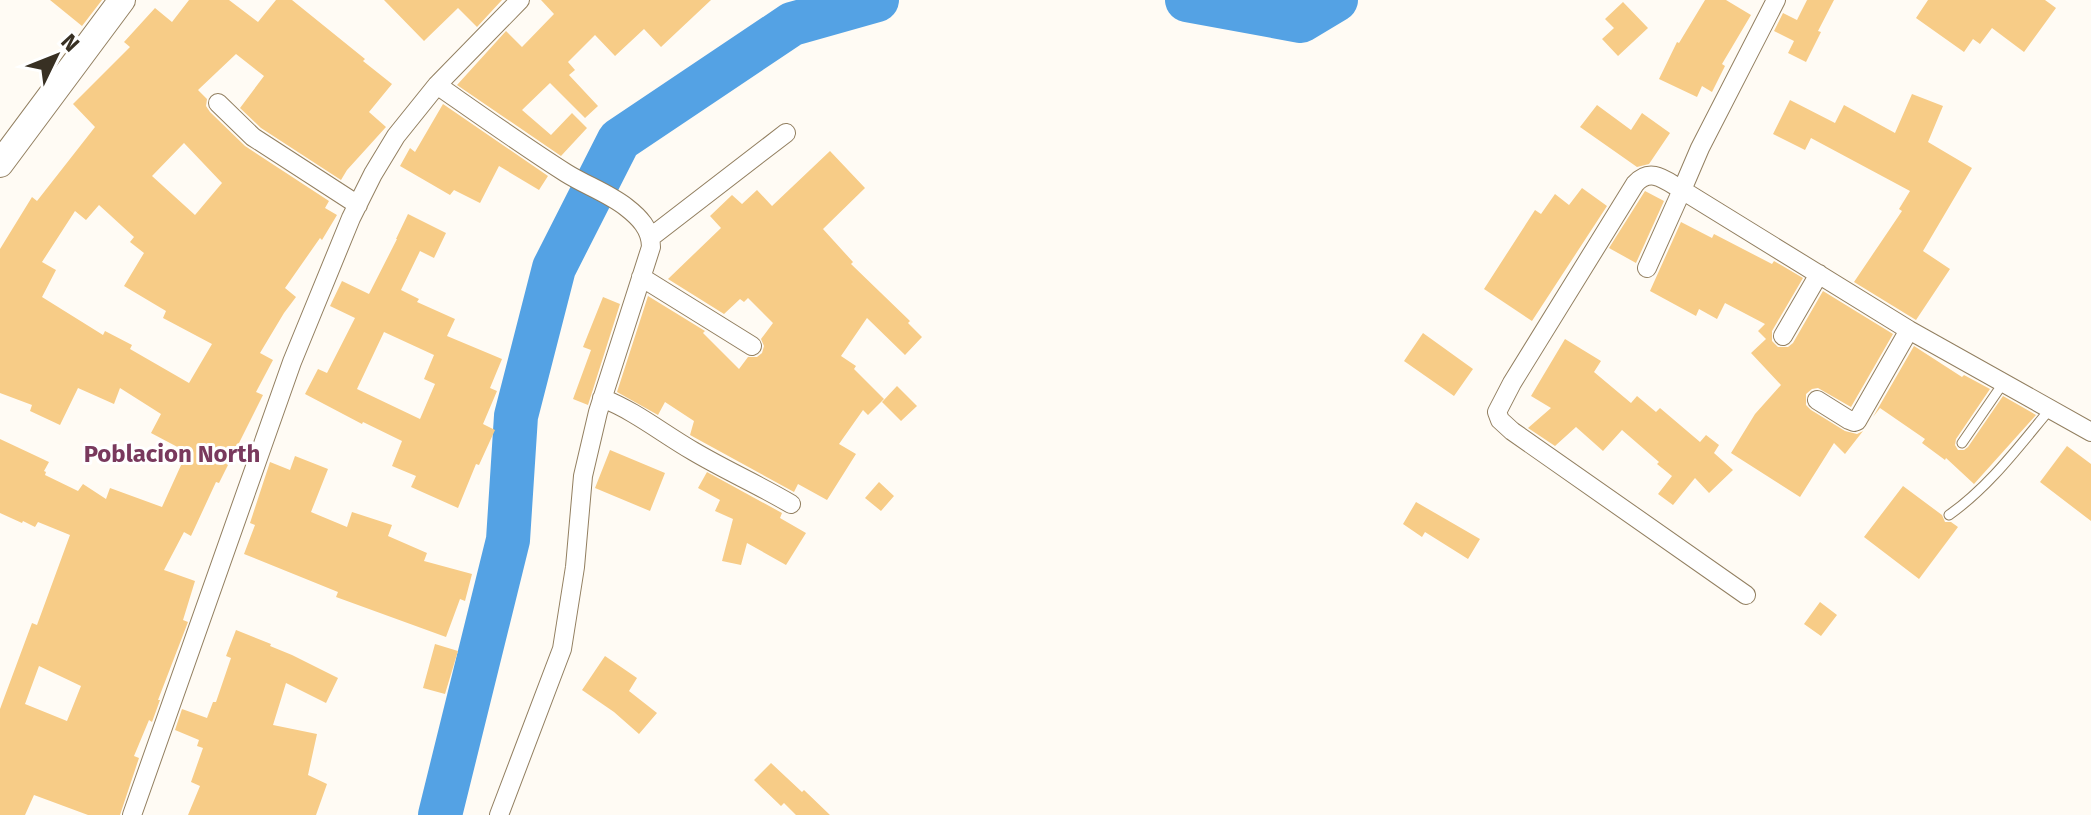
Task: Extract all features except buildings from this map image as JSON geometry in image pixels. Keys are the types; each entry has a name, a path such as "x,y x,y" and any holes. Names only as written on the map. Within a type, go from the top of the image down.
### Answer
{"main road":[{"path":"0,164 122,0"}],"street":[{"path":"132,815 292,362 358,205 396,136 437,85 520,0"},
{"path":"1647,268 1700,148 1776,0"},
{"path":"437,85 581,182 624,206 651,237 651,247 602,398 583,476 575,567 562,649 499,815"},
{"path":"218,103 253,137 358,205"},
{"path":"651,237 786,133"},
{"path":"1746,595 1512,431 1500,420 1497,412 1641,177 1658,175 1909,330 2091,432"},
{"path":"1783,336 1819,274"},
{"path":"641,277 752,346"},
{"path":"1817,400 1849,420 1857,421 1909,330"},
{"path":"602,398 627,408 694,452 791,504"}],"lane":[{"path":"1962,443 2004,382"},
{"path":"1949,515 1991,480 2051,408"}],"waterway":[{"path":"440,815 508,540 516,416 554,268 619,140 792,24 877,0"},
{"path":"1187,0 1301,21 1336,0"}],"district":[{"name":"Poblacion North","path":"172,454"}]}
